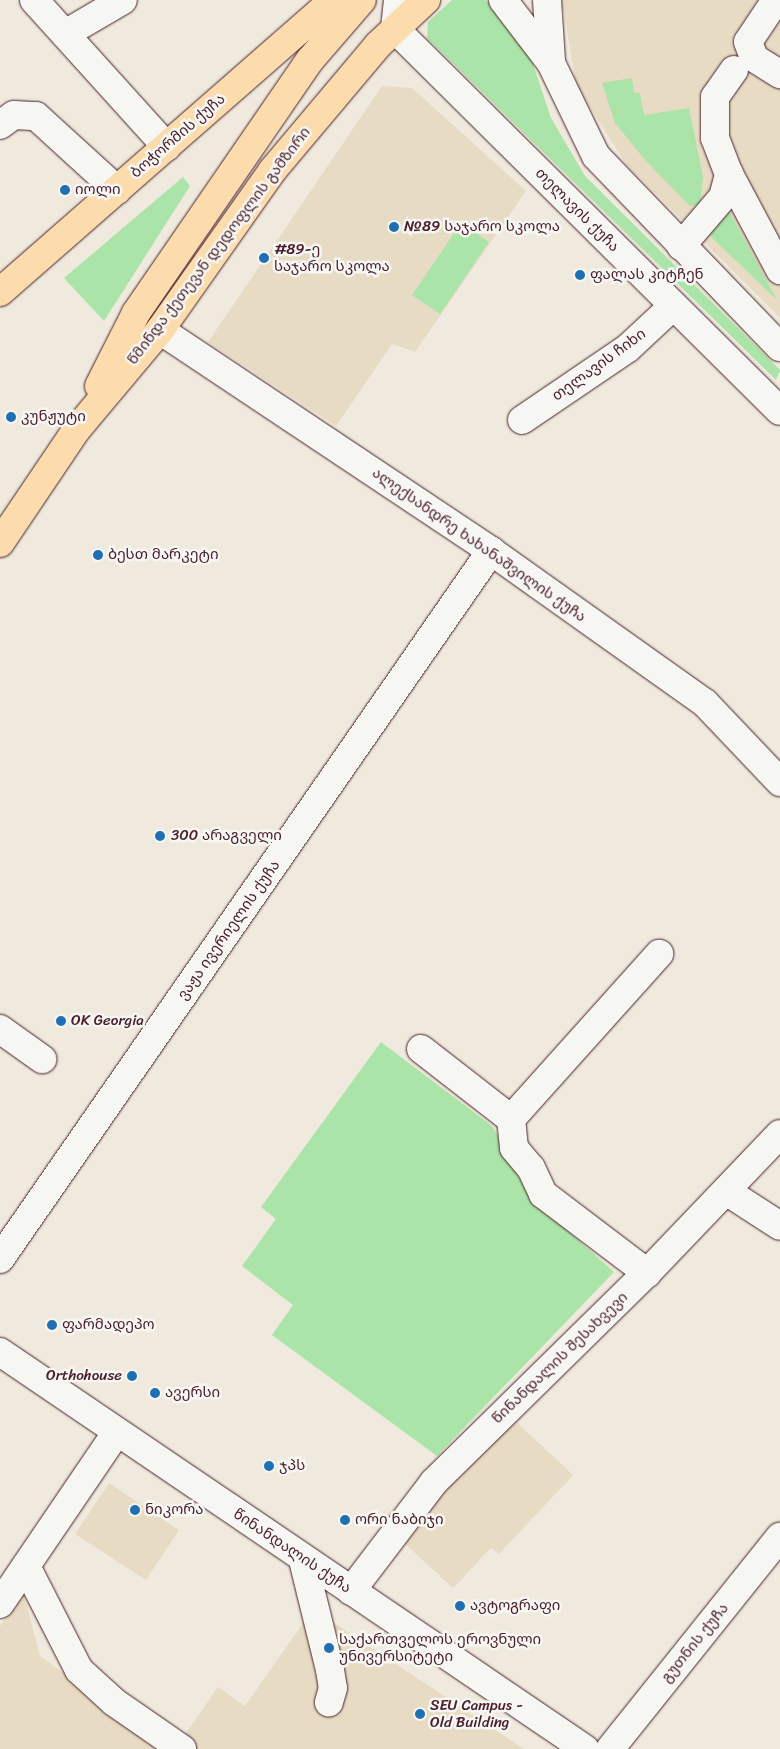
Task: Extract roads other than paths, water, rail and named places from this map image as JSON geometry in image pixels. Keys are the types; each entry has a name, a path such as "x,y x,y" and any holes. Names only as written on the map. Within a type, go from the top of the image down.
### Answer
{"main road":[{"name":"ბოჭორმის ქუჩა","path":"0,292 333,0"},
{"name":"წმინდა ქეთევან დედოფლის გამზირი","path":"77,430 136,314 310,60 362,0"},
{"name":"წმინდა ქეთევან დედოფლის გამზირი","path":"0,543 77,430 160,330 272,171 395,29 426,0"}],"street":[{"path":"34,0 167,147"},
{"path":"65,34 124,0"},
{"path":"395,29 398,0"},
{"path":"503,0 551,63 596,156 780,347"},
{"path":"547,0 551,63"},
{"path":"776,0 748,42 754,58 780,74"},
{"name":"თელავის ქუჩა","path":"395,29 780,411"},
{"path":"734,70 715,97 715,138 729,174 780,270"},
{"path":"0,125 14,115 36,116 117,190"},
{"path":"681,246 723,197 729,174"},
{"name":"თელავის ჩიხი","path":"522,420 628,348 673,306"},
{"name":"ალექსანდრე ხახანაშვილის ქუჩა","path":"160,330 491,552 705,704 780,782"},
{"name":"ვაჟა ივერიელის ქუჩა","path":"0,1259 491,552"},
{"path":"511,1119 659,954"},
{"path":"0,1029 42,1058"},
{"path":"421,1049 511,1119 514,1148 531,1168 543,1194 647,1273"},
{"name":"წინანდალის შესახვევი","path":"351,1591 434,1482 647,1273 780,1134"},
{"path":"726,1191 780,1226"},
{"name":"წინანდალის ქუჩა","path":"0,1352 585,1749"},
{"path":"0,1604 117,1432"},
{"name":"გუთნის ქუჩა","path":"610,1749 780,1537"},
{"path":"304,1560 330,1670 332,1688 329,1702"},
{"path":"26,1566 79,1670 114,1702 182,1749"}],"place":[{"name":"იოლი","path":"65,190"},
{"name":"№89 საჯარო სკოლა","path":"394,227"},
{"name":"#89-ე საჯარო სკოლა","path":"264,258"},
{"name":"ფალას კიტჩენ","path":"580,275"},
{"name":"კუნჟუტი","path":"11,417"},
{"name":"ბესთ მარკეტი","path":"98,555"},
{"name":"300 არაგველი","path":"160,836"},
{"name":"OK Georgia","path":"61,1021"},
{"name":"ფარმადეპო","path":"52,1325"},
{"name":"Orthohouse","path":"132,1376"},
{"name":"ავერსი","path":"155,1393"},
{"name":"ჯპს","path":"269,1466"},
{"name":"ნიკორა","path":"135,1510"},
{"name":"ორი ნაბიჯი","path":"345,1520"},
{"name":"ავტოგრაფი","path":"460,1606"},
{"name":"საქართველოს ეროვნული უნივერსიტეტი","path":"329,1648"},
{"name":"SEU Campus - Old Building","path":"420,1714"}]}
